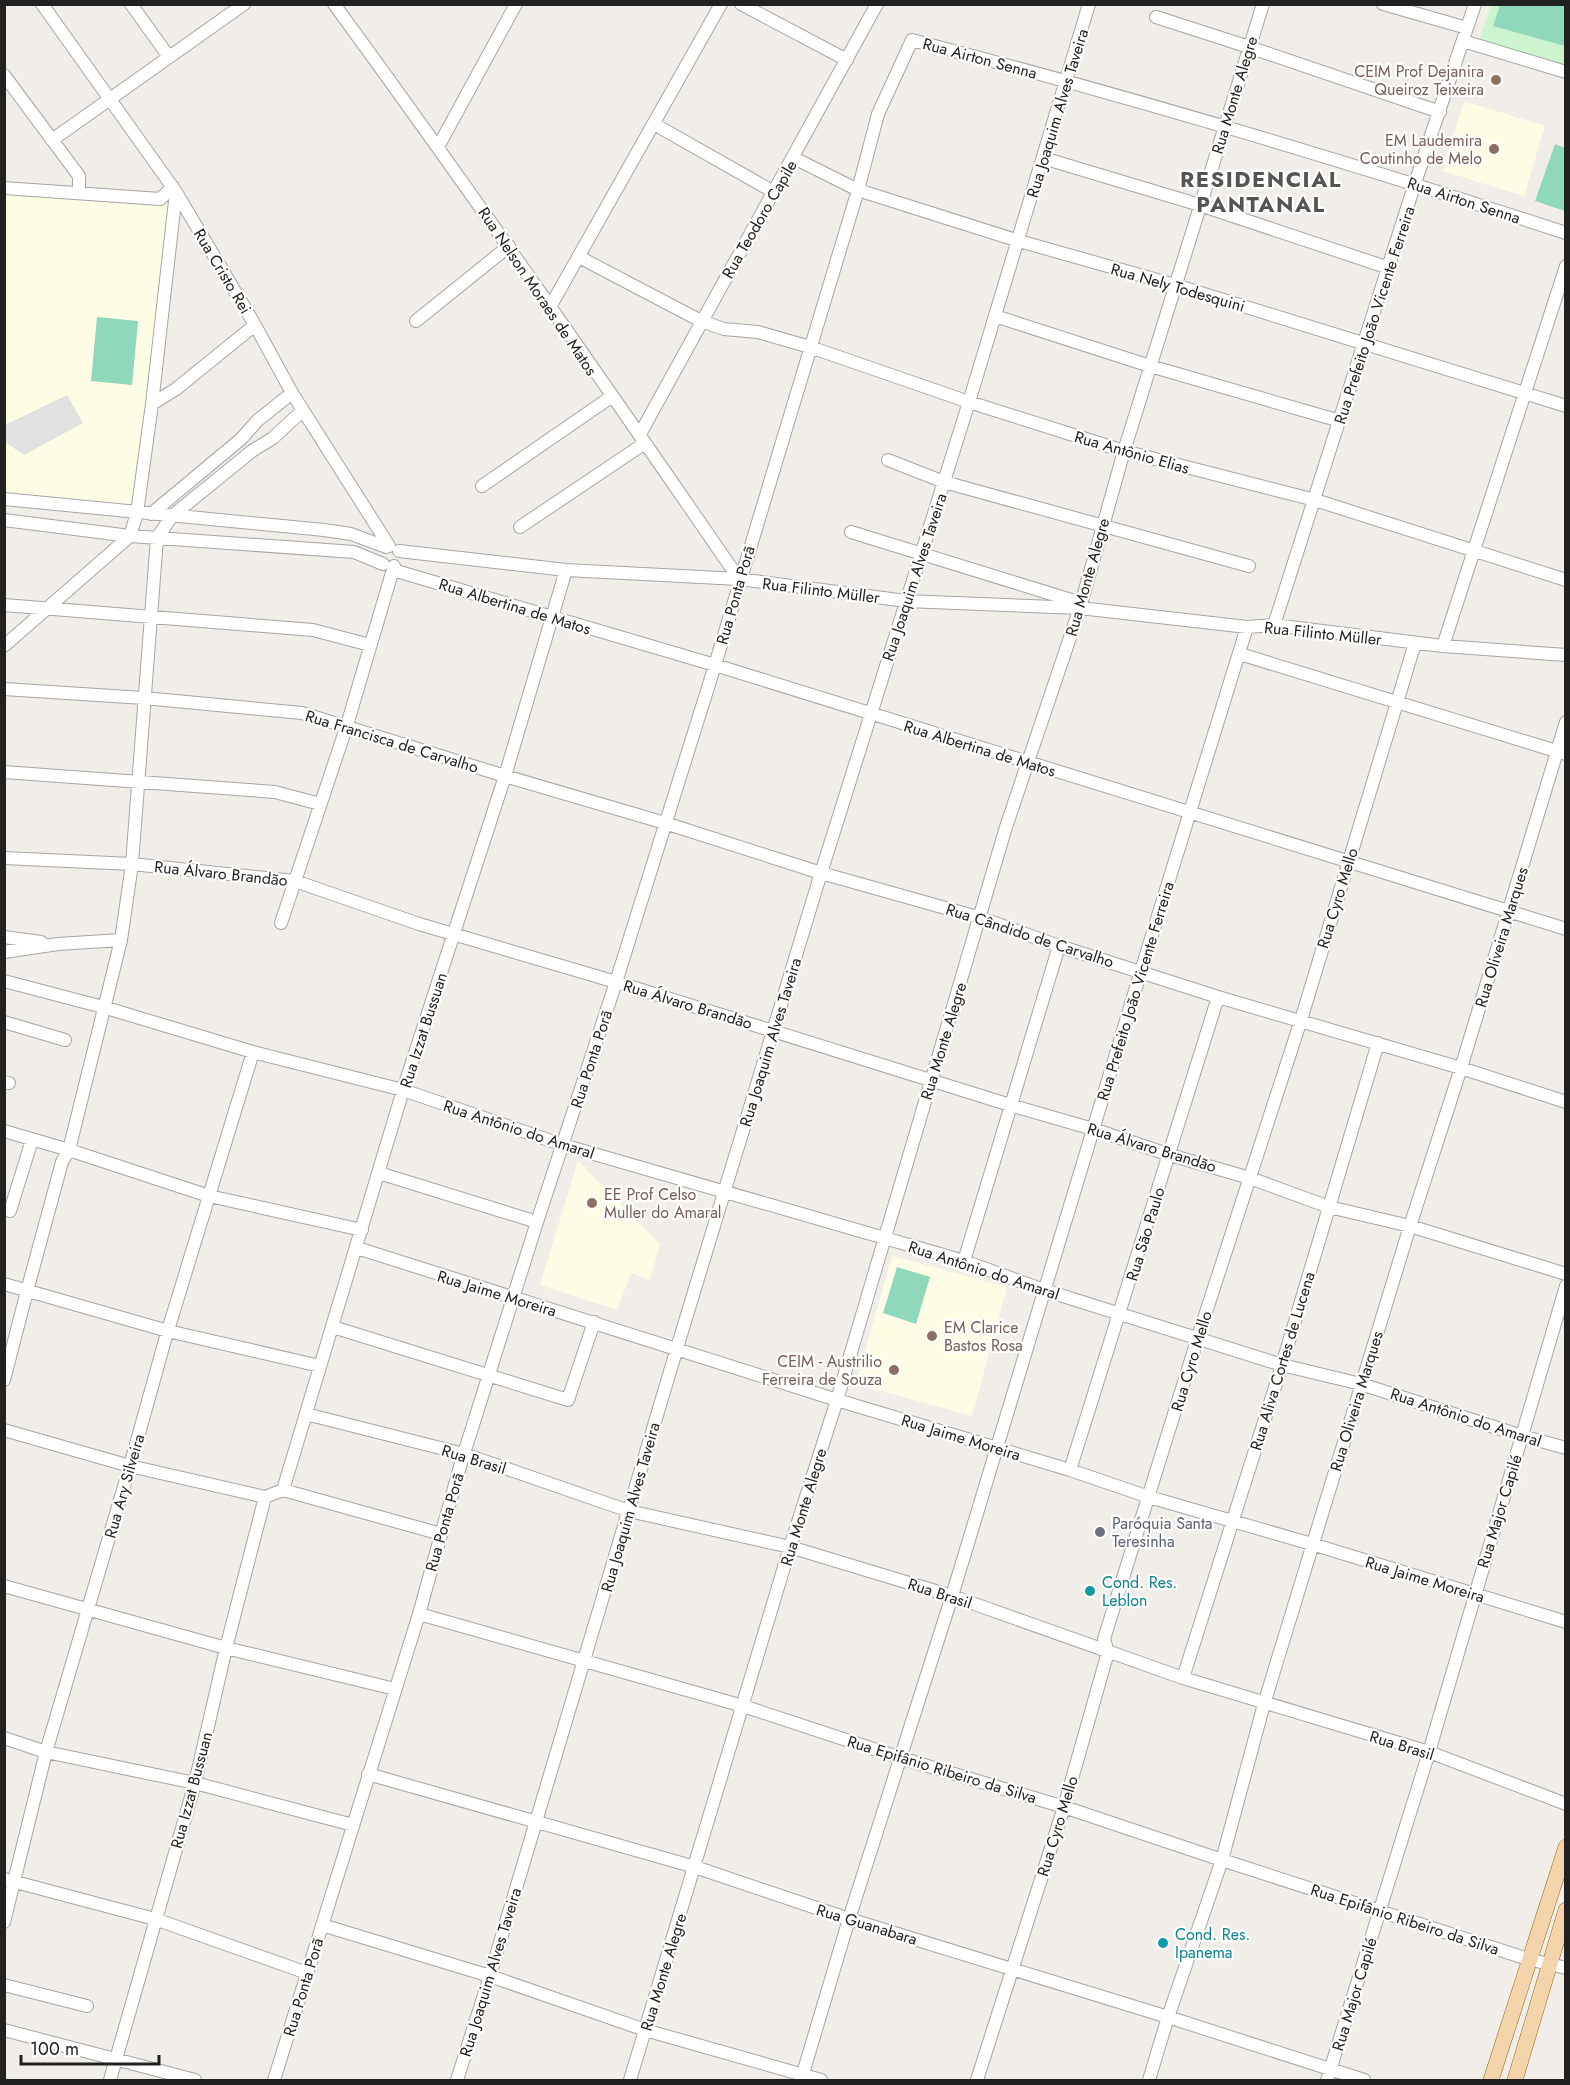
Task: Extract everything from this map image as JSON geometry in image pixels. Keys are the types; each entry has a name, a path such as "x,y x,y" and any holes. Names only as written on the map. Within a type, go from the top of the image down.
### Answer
{"main road":[{"path":"1491,2080 1528,1959 1566,1847"},
{"path":"1515,2080 1566,1910"}],"street":[{"name":"Rua Cristo Rei","path":"42,4 174,190 255,325 292,393 392,548"},
{"path":"131,4 169,57"},
{"path":"52,140 169,57 229,9 244,4"},
{"name":"Rua Nelson Moraes de Matos","path":"334,4 509,246 611,397 739,579"},
{"path":"438,147 516,4"},
{"path":"550,307 721,4"},
{"path":"741,4 847,60"},
{"name":"Rua Teodoro Capile","path":"642,438 701,321 794,158 877,4"},
{"name":"Rua Joaquim Alves Taveira","path":"456,2080 490,1976 821,873 1019,241 1089,4"},
{"name":"Rua Monte Alegre","path":"630,2080 790,1547 837,1400 1006,827 1080,606 1124,451 1263,4"},
{"path":"1383,4 1467,28"},
{"name":"Rua Prefeito João Vicente Ferreira","path":"1274,625 1415,183 1475,4"},
{"path":"1156,18 1440,112"},
{"name":"Rua Airton Senna","path":"912,40 1066,80 1225,126 1415,183 1566,233"},
{"name":"Rua Ponta Porã","path":"274,2080 419,1614 464,1454 715,665 739,579 858,190 878,114 912,40"},
{"path":"1463,41 1566,72"},
{"path":"4,75 79,176 79,193"},
{"path":"654,124 774,192"},
{"name":"Rua Nely Todesquini","path":"794,158 858,190 1566,406"},
{"path":"1043,158 1200,205 1389,268"},
{"path":"4,188 160,199 174,190"},
{"path":"4,646 130,536 137,513 152,404 174,190"},
{"path":"416,321 509,246"},
{"name":"Rua Antônio Elias","path":"579,257 701,321 724,329 758,332 810,347 969,402 1124,451 1315,500 1566,580"},
{"path":"1443,646 1566,266"},
{"path":"995,316 1150,366 1340,421"},
{"path":"152,404 176,388 255,325"},
{"path":"151,514 292,393"},
{"path":"482,486 611,397"},
{"path":"4,1380 62,1162 69,1150 121,940 132,864 157,538 171,516 252,451 273,438 303,410"},
{"path":"520,527 642,438"},
{"path":"888,460 944,482 1249,566"},
{"name":"Rua Filinto Müller","path":"4,499 324,530 351,534 392,548 566,570 739,579 906,601 1080,606 1247,627 1274,625 1443,646 1566,654"},
{"name":"Rua Albertina de Matos","path":"4,520 130,536 354,552 390,567 553,618 715,665 1566,929"},
{"path":"851,532 1080,606"},
{"path":"281,923 347,725 390,567 400,562 392,548 383,549 380,557 390,567"},
{"name":"Rua Izzat Bussuan","path":"283,1490 403,1090 505,776 566,570"},
{"path":"4,605 313,630 370,645"},
{"name":"Rua Prefeito João Vicente Ferreira","path":"802,2078 849,1919 952,1596 995,1448 1247,627"},
{"name":"Rua Cyro Mello","path":"977,2080 1064,1807 1108,1652 1104,1640 1198,1337 1301,1020 1415,643"},
{"path":"1240,654 1561,752"},
{"name":"Rua Francisca de Carvalho","path":"4,689 144,698 302,713 665,823"},
{"name":"Rua Oliveira Marques","path":"1149,2080 1222,1860 1264,1704 1312,1544 1410,1226 1561,752 1566,722"},
{"path":"4,772 275,792 320,804"},
{"name":"Rua Cândido de Carvalho","path":"665,823 821,873 981,918 1059,946 1218,997 1461,1068 1566,1102"},
{"name":"Rua Álvaro Brandão","path":"4,858 132,864 295,881 455,935 616,982 1250,1178 1329,1207 1410,1226 1566,1274"},
{"path":"4,937 58,944"},
{"path":"4,952 58,944 121,940"},
{"path":"964,1261 1059,946"},
{"name":"Rua Antônio do Amaral","path":"4,981 103,1007 252,1052 403,1090 563,1145 964,1261 1044,1290 1282,1365 1361,1384 1566,1448"},
{"name":"Rua São Paulo","path":"1070,1470 1218,997"},
{"path":"4,1022 65,1040"},
{"name":"Rua Aliva Cortes de Lucena","path":"1183,1678 1282,1365 1378,1043"},
{"name":"Rua Ary Silveira","path":"4,1922 10,1881 46,1752 168,1331 252,1052"},
{"path":"4,1131 209,1196 362,1230"},
{"path":"10,1211 32,1140"},
{"path":"379,1173 537,1222"},
{"name":"Rua Jaime Moreira","path":"357,1248 837,1400 1070,1470 1149,1497 1566,1622"},
{"path":"4,1284 168,1331 320,1366"},
{"name":"Rua Major Capilé","path":"1329,2075 1381,1910 1566,1286"},
{"path":"333,1327 568,1400 594,1322"},
{"name":"Rua Brasil","path":"306,1414 464,1454 629,1510 790,1547 952,1596 1183,1678 1428,1752 1566,1804"},
{"path":"4,1430 130,1466 265,1497 283,1490 441,1534"},
{"name":"Rua Izzat Bussuan","path":"110,2080 195,1783 226,1648 265,1497"},
{"path":"4,1586 226,1648 395,1689"},
{"name":"Rua Epifânio Ribeiro da Silva","path":"419,1614 743,1706 901,1758 1064,1807 1528,1959 1566,1968"},
{"path":"4,1738 46,1752 195,1783 353,1825"},
{"name":"Rua Guanabara","path":"368,1774 695,1867 849,1919 1168,2018 1329,2075 1364,2080"},
{"path":"10,1881 155,1919 307,1972"},
{"path":"322,1925 490,1976 645,2030 802,2078 821,2080"},
{"path":"4,1985 87,2006"},
{"path":"4,2030 195,2080"}],"shaded area":[{"name":"EM Laudemira Coutinho de Melo","path":"1464,101 1545,126 1524,196 1443,171"},
{"path":"173,187 137,513 5,499 4,188 159,199"},
{"path":"67,395 83,423 24,455 5,442 5,425"},
{"name":"EE Prof Celso Muller do Amaral","path":"578,1161 660,1244 650,1280 631,1273 617,1310 540,1285"},
{"name":"EM Clarice Bastos Rosa","path":"892,1256 1007,1287 972,1416 856,1384"}],"green space":[{"path":"1491,5 1565,5 1565,68 1479,41"},
{"path":"1500,5 1565,5 1565,46 1493,26"},
{"path":"1555,144 1565,148 1565,211 1535,201"},
{"path":"97,317 138,321 132,385 91,381"},
{"path":"897,1267 930,1277 916,1324 883,1313"}],"place":[{"name":"CEIM Prof Dejanira Queiroz Teixeira","path":"1496,80"},
{"name":"EM Laudemira Coutinho de Melo","path":"1494,149"},
{"name":"EE Prof Celso Muller do Amaral","path":"592,1203"},
{"name":"EM Clarice Bastos Rosa","path":"932,1336"},
{"name":"CEIM - Austrilio Ferreira de Souza","path":"894,1370"},
{"name":"Paróquia Santa Teresinha","path":"1100,1532"},
{"name":"Cond. Res. Leblon","path":"1090,1591"},
{"name":"Cond. Res. Ipanema","path":"1163,1943"}],"district":[{"name":"RESIDENCIAL PANTANAL","path":"1261,192"}]}
